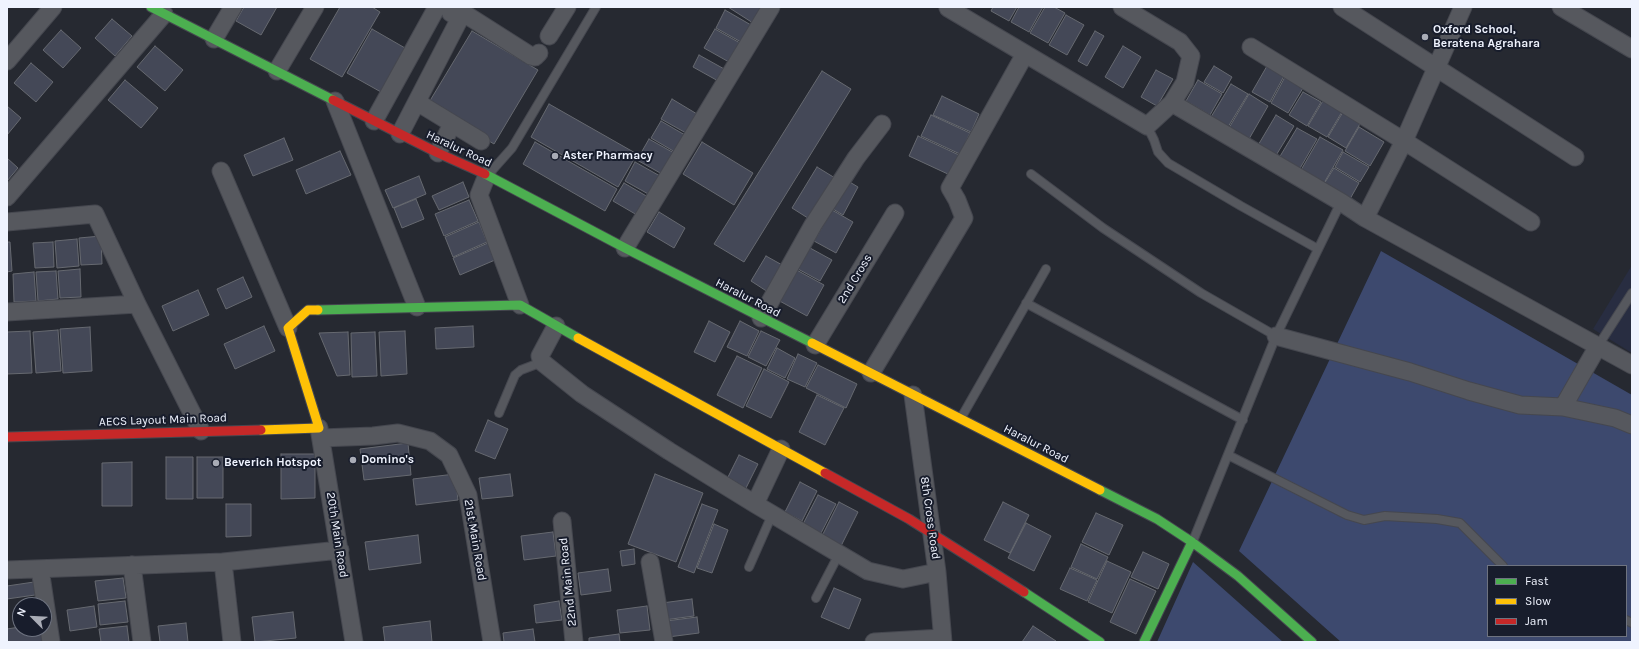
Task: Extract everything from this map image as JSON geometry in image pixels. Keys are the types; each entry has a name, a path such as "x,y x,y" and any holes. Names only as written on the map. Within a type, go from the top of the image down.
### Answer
{"street":[{"path":"7,60 53,7"},
{"path":"214,39 233,7"},
{"path":"277,71 315,7"},
{"path":"374,121 437,7"},
{"path":"400,134 459,20 458,17 451,13 453,7 531,56 535,57 539,52"},
{"path":"548,36 567,7"},
{"path":"625,248 771,7"},
{"path":"948,8 1147,126 1172,103 1185,82 1191,56 1180,42 1122,7"},
{"path":"1342,7 1575,157"},
{"path":"1365,218 1404,141 1463,7"},
{"path":"1561,7 1632,48"},
{"path":"7,197 157,10"},
{"name":"Haralur Road","path":"157,10 374,121 438,153 487,175 761,318 1157,519 1192,542 1238,576 1312,642"},
{"path":"1251,47 1404,141 1531,222"},
{"path":"871,374 964,218 957,200 950,188 1025,54"},
{"path":"335,101 417,307"},
{"path":"417,102 481,141"},
{"path":"1172,103 1341,202 1365,218 1632,365"},
{"path":"438,153 452,124"},
{"path":"761,318 813,225 856,158 882,124"},
{"path":"221,170 288,328 320,433"},
{"path":"487,175 479,195 520,305"},
{"name":"2nd Cross","path":"815,345 895,213"},
{"path":"7,222 96,214 137,304 201,431"},
{"path":"7,312 137,304"},
{"path":"288,328 308,310 520,305 781,450 909,519 1053,610 1100,642"},
{"path":"556,326 540,356 542,362 582,394 669,451 772,515 868,571 904,579 937,572"},
{"path":"1276,336 1410,372 1469,391 1520,405 1563,407 1615,418 1632,425"},
{"path":"1563,407 1598,346"},
{"name":"8th Cross Road","path":"913,395 937,572 943,640"},
{"name":"AECS Layout Main Road","path":"7,437 201,431 320,433"},
{"name":"20th Main Road","path":"320,433 354,642"},
{"name":"21st Main Road","path":"320,433 373,436 398,433 430,441 449,455 468,496 492,642"},
{"path":"755,504 781,450"},
{"name":"22nd Main Road","path":"562,521 574,642"},
{"path":"1144,642 1192,542"},
{"path":"7,570 223,562 340,550"},
{"path":"223,562 232,642"},
{"path":"650,562 664,642"},
{"path":"132,565 142,642"},
{"path":"40,569 51,642"},
{"path":"874,642 943,640"}],"lane":[{"path":"487,175 512,148 596,7"},
{"path":"1147,126 1158,152 1168,163 1318,249"},
{"path":"1031,174 1103,228 1201,293 1276,336"},
{"path":"1192,542 1276,336 1341,202"},
{"path":"960,419 1046,269"},
{"path":"1598,346 1632,292"},
{"path":"1026,303 1243,420"},
{"path":"499,413 515,375 521,370 542,362"},
{"path":"1228,455 1348,515 1364,520 1385,516 1437,519 1460,523 1501,565"},
{"path":"749,567 772,515"},
{"path":"816,598 839,554"}],"shaded area":[{"path":"1381,251 1632,395 1632,642 1341,642 1239,551"},
{"path":"1632,265 1632,353 1593,329"},
{"path":"1193,562 1283,642 1157,642"}],"building":[{"path":"244,7 277,7 261,35 236,21"},
{"path":"340,7 372,7 380,12 342,77 310,59"},
{"path":"728,7 762,7 753,23"},
{"path":"993,7 1017,7 1009,21 991,11"},
{"path":"1019,7 1043,7 1029,32 1011,22"},
{"path":"1045,7 1054,7 1065,13 1048,43 1030,33"},
{"path":"725,10 751,25 741,42 716,28"},
{"path":"1066,15 1084,25 1067,55 1049,45"},
{"path":"112,19 132,36 115,56 95,38"},
{"path":"372,29 405,48 381,92 347,73"},
{"path":"715,29 740,43 729,62 704,48"},
{"path":"61,30 81,48 63,68 43,50"},
{"path":"472,31 538,70 494,144 428,104"},
{"path":"1095,31 1104,36 1087,66 1078,61"},
{"path":"155,46 183,70 165,91 137,67"},
{"path":"1123,46 1141,57 1123,88 1105,77"},
{"path":"699,55 726,70 720,82 693,67"},
{"path":"31,63 53,82 36,102 14,83"},
{"path":"1214,66 1232,77 1223,93 1204,82"},
{"path":"1267,66 1284,76 1270,102 1252,92"},
{"path":"1156,70 1173,79 1157,106 1141,97"},
{"path":"822,71 851,89 744,262 714,244"},
{"path":"1285,77 1303,88 1288,113 1271,103"},
{"path":"125,80 158,108 141,128 108,100"},
{"path":"1198,80 1222,94 1210,115 1186,101"},
{"path":"1231,84 1248,94 1228,127 1211,117"},
{"path":"1303,92 1321,102 1307,126 1289,115"},
{"path":"1249,94 1268,106 1249,139 1229,128"},
{"path":"942,96 979,114 971,132 933,115"},
{"path":"672,99 697,114 686,133 661,119"},
{"path":"1324,99 1343,110 1327,137 1308,126"},
{"path":"549,104 637,154 618,187 531,137"},
{"path":"7,106 21,118 7,135"},
{"path":"1343,112 1361,122 1346,148 1328,137"},
{"path":"931,115 970,133 960,154 921,136"},
{"path":"1276,115 1294,126 1275,157 1257,147"},
{"path":"661,121 685,135 675,152 651,138"},
{"path":"1359,127 1384,142 1370,166 1345,151"},
{"path":"1297,128 1317,139 1299,170 1279,158"},
{"path":"918,136 959,155 950,175 909,156"},
{"path":"1320,137 1343,150 1324,183 1301,170"},
{"path":"284,138 293,160 253,176 244,155"},
{"path":"649,139 674,153 662,174 637,160"},
{"path":"535,142 617,189 605,211 523,164"},
{"path":"702,142 753,173 734,205 683,174"},
{"path":"340,151 351,175 306,194 296,170"},
{"path":"1343,152 1369,167 1360,182 1335,167"},
{"path":"7,158 18,168 7,181"},
{"path":"635,162 660,176 650,195 625,181"},
{"path":"817,167 835,178 811,220 792,208"},
{"path":"1334,168 1359,183 1350,199 1324,184"},
{"path":"419,176 426,194 393,208 385,190"},
{"path":"848,181 858,187 843,215 833,209"},
{"path":"463,182 469,197 439,210 432,196"},
{"path":"624,183 648,197 637,215 613,201"},
{"path":"416,199 424,219 402,228 394,208"},
{"path":"469,200 478,221 444,236 435,214"},
{"path":"832,210 853,222 836,253 814,241"},
{"path":"659,212 685,228 674,248 647,232"},
{"path":"479,222 487,242 453,257 445,237"},
{"path":"101,236 102,264 81,265 79,238"},
{"path":"77,239 79,266 57,268 55,241"},
{"path":"7,242 10,242 12,271 7,272"},
{"path":"53,242 54,267 35,268 33,243"},
{"path":"488,243 495,260 460,275 453,258"},
{"path":"810,248 832,260 820,281 798,269"},
{"path":"766,256 784,266 768,292 751,281"},
{"path":"793,268 824,285 807,316 776,299"},
{"path":"80,269 81,297 60,298 58,271"},
{"path":"56,271 58,299 38,301 36,272"},
{"path":"34,272 36,301 14,302 13,274"},
{"path":"243,277 252,297 226,309 217,289"},
{"path":"198,290 209,315 173,331 162,306"},
{"path":"709,321 730,332 715,362 694,352"},
{"path":"740,321 759,331 747,356 727,347"},
{"path":"264,326 275,351 235,369 224,344"},
{"path":"473,326 474,347 436,349 435,328"},
{"path":"90,327 92,371 63,373 60,329"},
{"path":"58,330 61,371 36,373 33,332"},
{"path":"30,331 32,373 7,374 7,332"},
{"path":"405,331 407,374 381,376 379,332"},
{"path":"761,331 780,340 766,366 748,357"},
{"path":"348,332 350,375 337,376 319,333"},
{"path":"375,332 377,376 352,377 351,333"},
{"path":"777,348 795,358 785,378 767,369"},
{"path":"798,354 817,363 805,387 787,379"},
{"path":"737,356 762,368 743,408 717,395"},
{"path":"818,365 857,384 846,408 806,388"},
{"path":"764,369 789,382 771,418 746,406"},
{"path":"817,395 844,408 825,445 799,432"},
{"path":"488,420 508,429 495,459 475,451"},
{"path":"408,443 411,475 364,480 360,449"},
{"path":"281,454 315,454 315,498 281,499"},
{"path":"739,455 758,464 745,490 726,481"},
{"path":"166,457 193,457 193,499 166,499"},
{"path":"197,457 223,457 223,498 197,498"},
{"path":"132,462 132,506 102,506 102,463"},
{"path":"455,474 458,500 416,505 413,479"},
{"path":"510,474 513,496 482,499 479,478"},
{"path":"655,474 703,493 676,562 628,544"},
{"path":"800,482 817,491 802,521 785,512"},
{"path":"818,495 836,504 819,537 801,528"},
{"path":"839,502 858,512 840,548 821,538"},
{"path":"1003,502 1029,515 1010,553 984,540"},
{"path":"226,504 251,504 251,536 226,537"},
{"path":"702,504 718,510 694,573 678,567"},
{"path":"1096,513 1123,525 1109,555 1082,542"},
{"path":"1026,523 1051,536 1034,571 1008,558"},
{"path":"714,524 728,530 712,573 697,568"},
{"path":"553,532 556,556 524,560 521,536"},
{"path":"418,535 421,563 369,570 365,542"},
{"path":"1081,544 1108,557 1097,579 1071,567"},
{"path":"634,549 635,564 622,566 620,551"},
{"path":"1143,552 1169,564 1158,589 1131,577"},
{"path":"1107,561 1131,572 1112,613 1088,602"},
{"path":"1070,568 1097,580 1087,601 1060,589"},
{"path":"608,569 611,591 581,595 578,573"},
{"path":"123,578 126,598 98,601 95,581"},
{"path":"1130,579 1156,591 1136,634 1110,622"},
{"path":"34,582 35,595 12,597 7,599 7,586"},
{"path":"834,588 861,599 849,629 821,617"},
{"path":"692,599 694,616 664,620 662,603"},
{"path":"125,601 128,622 100,625 98,604"},
{"path":"559,601 562,620 536,623 534,605"},
{"path":"94,606 97,627 70,631 67,610"},
{"path":"647,606 650,630 620,633 617,610"},
{"path":"293,612 296,638 255,642 252,617"},
{"path":"697,617 699,633 668,637 666,621"},
{"path":"430,621 432,642 385,642 383,627"},
{"path":"186,623 188,642 160,642 158,626"},
{"path":"127,626 129,642 101,642 99,629"},
{"path":"1033,626 1056,641 1056,642 1022,642"},
{"path":"12,628 12,637 44,637 44,642 7,642 7,629"},
{"path":"533,629 535,642 504,642 503,633"},
{"path":"619,634 620,642 589,642 589,638"}],"traffic: fast":[{"path":"151,7 333,100"},
{"path":"485,174 625,248 812,343"},
{"path":"318,310 520,305 578,338"},
{"path":"1100,490 1157,519 1192,542 1238,576 1312,642"},
{"path":"1144,642 1192,542"},
{"path":"1024,592 1100,642"}],"traffic: slow":[{"path":"261,430 319,428 288,328 308,310 318,310"},
{"path":"578,338 825,473"},
{"path":"812,343 1100,490"}],"traffic: jam":[{"path":"333,100 438,153 485,174"},
{"path":"7,437 261,430"},
{"path":"825,473 909,519 1024,592"}],"place":[{"name":"Oxford School, Beratena Agrahara","path":"1425,37"},
{"name":"Aster Pharmacy","path":"555,156"},
{"name":"Domino's","path":"353,460"},
{"name":"Beverich Hotspot","path":"216,463"}]}
